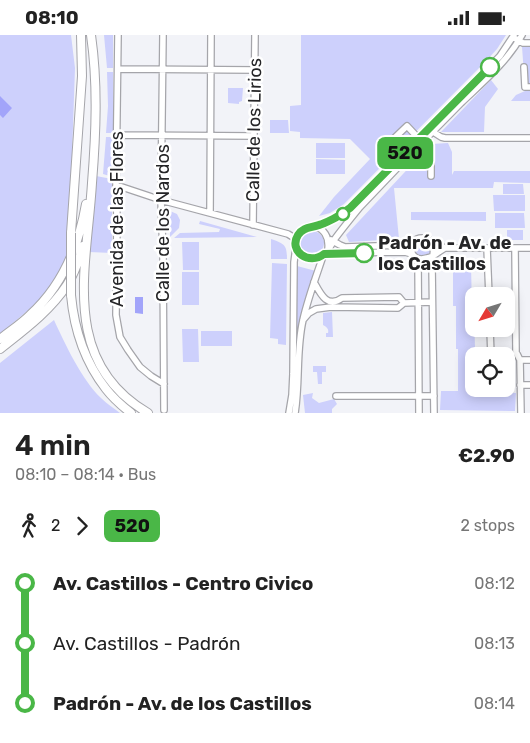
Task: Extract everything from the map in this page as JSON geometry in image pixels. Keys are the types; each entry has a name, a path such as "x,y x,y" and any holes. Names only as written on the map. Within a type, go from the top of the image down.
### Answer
{"highway":[{"path":"81,35 82,76 71,233 72,311 76,329 92,368 106,390 131,413"},
{"path":"91,35 96,105 87,234 84,294 85,317 92,346 112,382 127,398 148,413"},
{"path":"0,339 30,316 43,303 67,266 77,241 84,215 94,137"},
{"path":"0,349 38,318 67,286 77,266 87,234"}],"street":[{"name":"Avenida de las Flores","path":"118,35 116,315 120,337 128,350 140,367 164,384"},
{"name":"Calle de los Nardos","path":"163,35 161,200 164,410"},
{"path":"210,213 211,35"},
{"name":"Calle de los Lirios","path":"253,225 255,35"},
{"path":"289,413 293,373 294,262 296,239 299,233 304,229 316,226 343,214 504,61 517,37 523,43 530,43"},
{"path":"524,67 525,87 530,87"},
{"path":"118,69 255,70"},
{"path":"384,147 407,126 421,141 431,156 431,176"},
{"path":"431,131 445,138 530,138"},
{"path":"117,135 254,136"},
{"path":"295,413 303,320 325,253 354,214 421,141"},
{"path":"116,185 161,200 288,234 296,239"},
{"path":"316,226 323,230 327,237 345,247 405,245 412,244 422,238 445,248 530,248"},
{"path":"340,231 343,240 349,246"},
{"path":"325,253 327,237"},
{"path":"433,243 434,413"},
{"path":"412,244 410,249 412,254"},
{"path":"296,247 299,253 306,258 316,259 325,253 405,252 412,254 418,259 425,259 445,248"},
{"path":"487,248 489,287"},
{"path":"515,248 516,352 520,360 521,413"},
{"path":"418,259 419,413"},
{"path":"314,282 321,296 331,301 338,301 342,298 399,297 404,303"},
{"path":"338,301 337,305 340,308"},
{"path":"303,320 316,309 331,307 398,308 404,303 432,302"},
{"path":"520,360 530,360"},
{"path":"520,385 530,385"},
{"path":"336,396 434,395"}],"shaded area":[{"path":"0,35 71,35 75,68 66,261 45,296 0,334"},
{"path":"104,35 113,35 113,68 107,68"},
{"path":"301,35 506,35 486,61 344,204 330,213 319,216 370,159 350,139 300,138 300,132 290,131 290,106 301,105"},
{"path":"522,47 530,47 530,87 525,87"},
{"path":"107,72 113,72 113,133 106,133 108,106"},
{"path":"491,80 498,89 485,107 484,132 441,132"},
{"path":"228,88 243,88 242,101 239,104 228,103"},
{"path":"530,91 530,101 511,101 516,95"},
{"path":"270,120 288,120 289,133 270,133"},
{"path":"106,137 113,137 113,177 103,174"},
{"path":"316,143 345,143 345,158 316,158"},
{"path":"448,143 452,152 452,175 454,171 530,171 530,183 494,182 493,188 394,188 399,239 349,242 346,235 431,144"},
{"path":"316,159 345,160 345,174 316,174"},
{"path":"96,176 112,179 112,253 89,252"},
{"path":"503,184 523,184 524,194 503,194"},
{"path":"493,195 525,195 525,211 494,211"},
{"path":"170,211 177,214 180,220 179,228 170,237"},
{"path":"411,212 486,212 486,221 411,220"},
{"path":"495,213 524,213 525,228 495,228"},
{"path":"200,221 257,237 174,238 180,233 219,232 220,229 199,224"},
{"path":"507,230 523,230 523,240 507,240"},
{"path":"312,231 321,234 324,243 321,252 312,255 303,252 300,243 303,234"},
{"path":"271,239 284,246 287,259 271,259"},
{"path":"421,241 430,242 432,254 421,256 415,252 414,246"},
{"path":"182,242 199,242 199,270 183,270"},
{"path":"272,263 287,264 286,345 278,344 278,339 270,338"},
{"path":"453,265 471,266 472,287 465,287 465,337 475,337 475,347 465,347 465,397 515,397 516,393 515,411 440,410 441,391 458,391 456,306 453,306"},
{"path":"297,266 316,271 300,319 297,345 296,344"},
{"path":"182,272 199,272 199,305 182,305"},
{"path":"332,312 333,337 326,337 328,330 323,325 323,313"},
{"path":"54,320 87,382 101,398 120,413 0,413 0,363"},
{"path":"182,329 198,329 199,362 183,362"},
{"path":"201,331 232,331 232,346 201,346"},
{"path":"313,366 326,366 326,372 322,372 322,384 318,384 317,372 313,372"},
{"path":"313,393 312,398 319,403 334,399 337,404 332,409 332,413 305,413 303,395"}],"water":[{"path":"0,96 12,108 3,118 0,115"},
{"path":"135,297 143,297 143,314 135,313"}],"bus line":[{"name":"520","path":"364,253 324,254 319,258 310,259 299,253 296,247 297,236 304,229 334,219 350,208 490,67"}],"place":[{"name":"Padrón - Av. de los Castillos","path":"364,253"}]}
